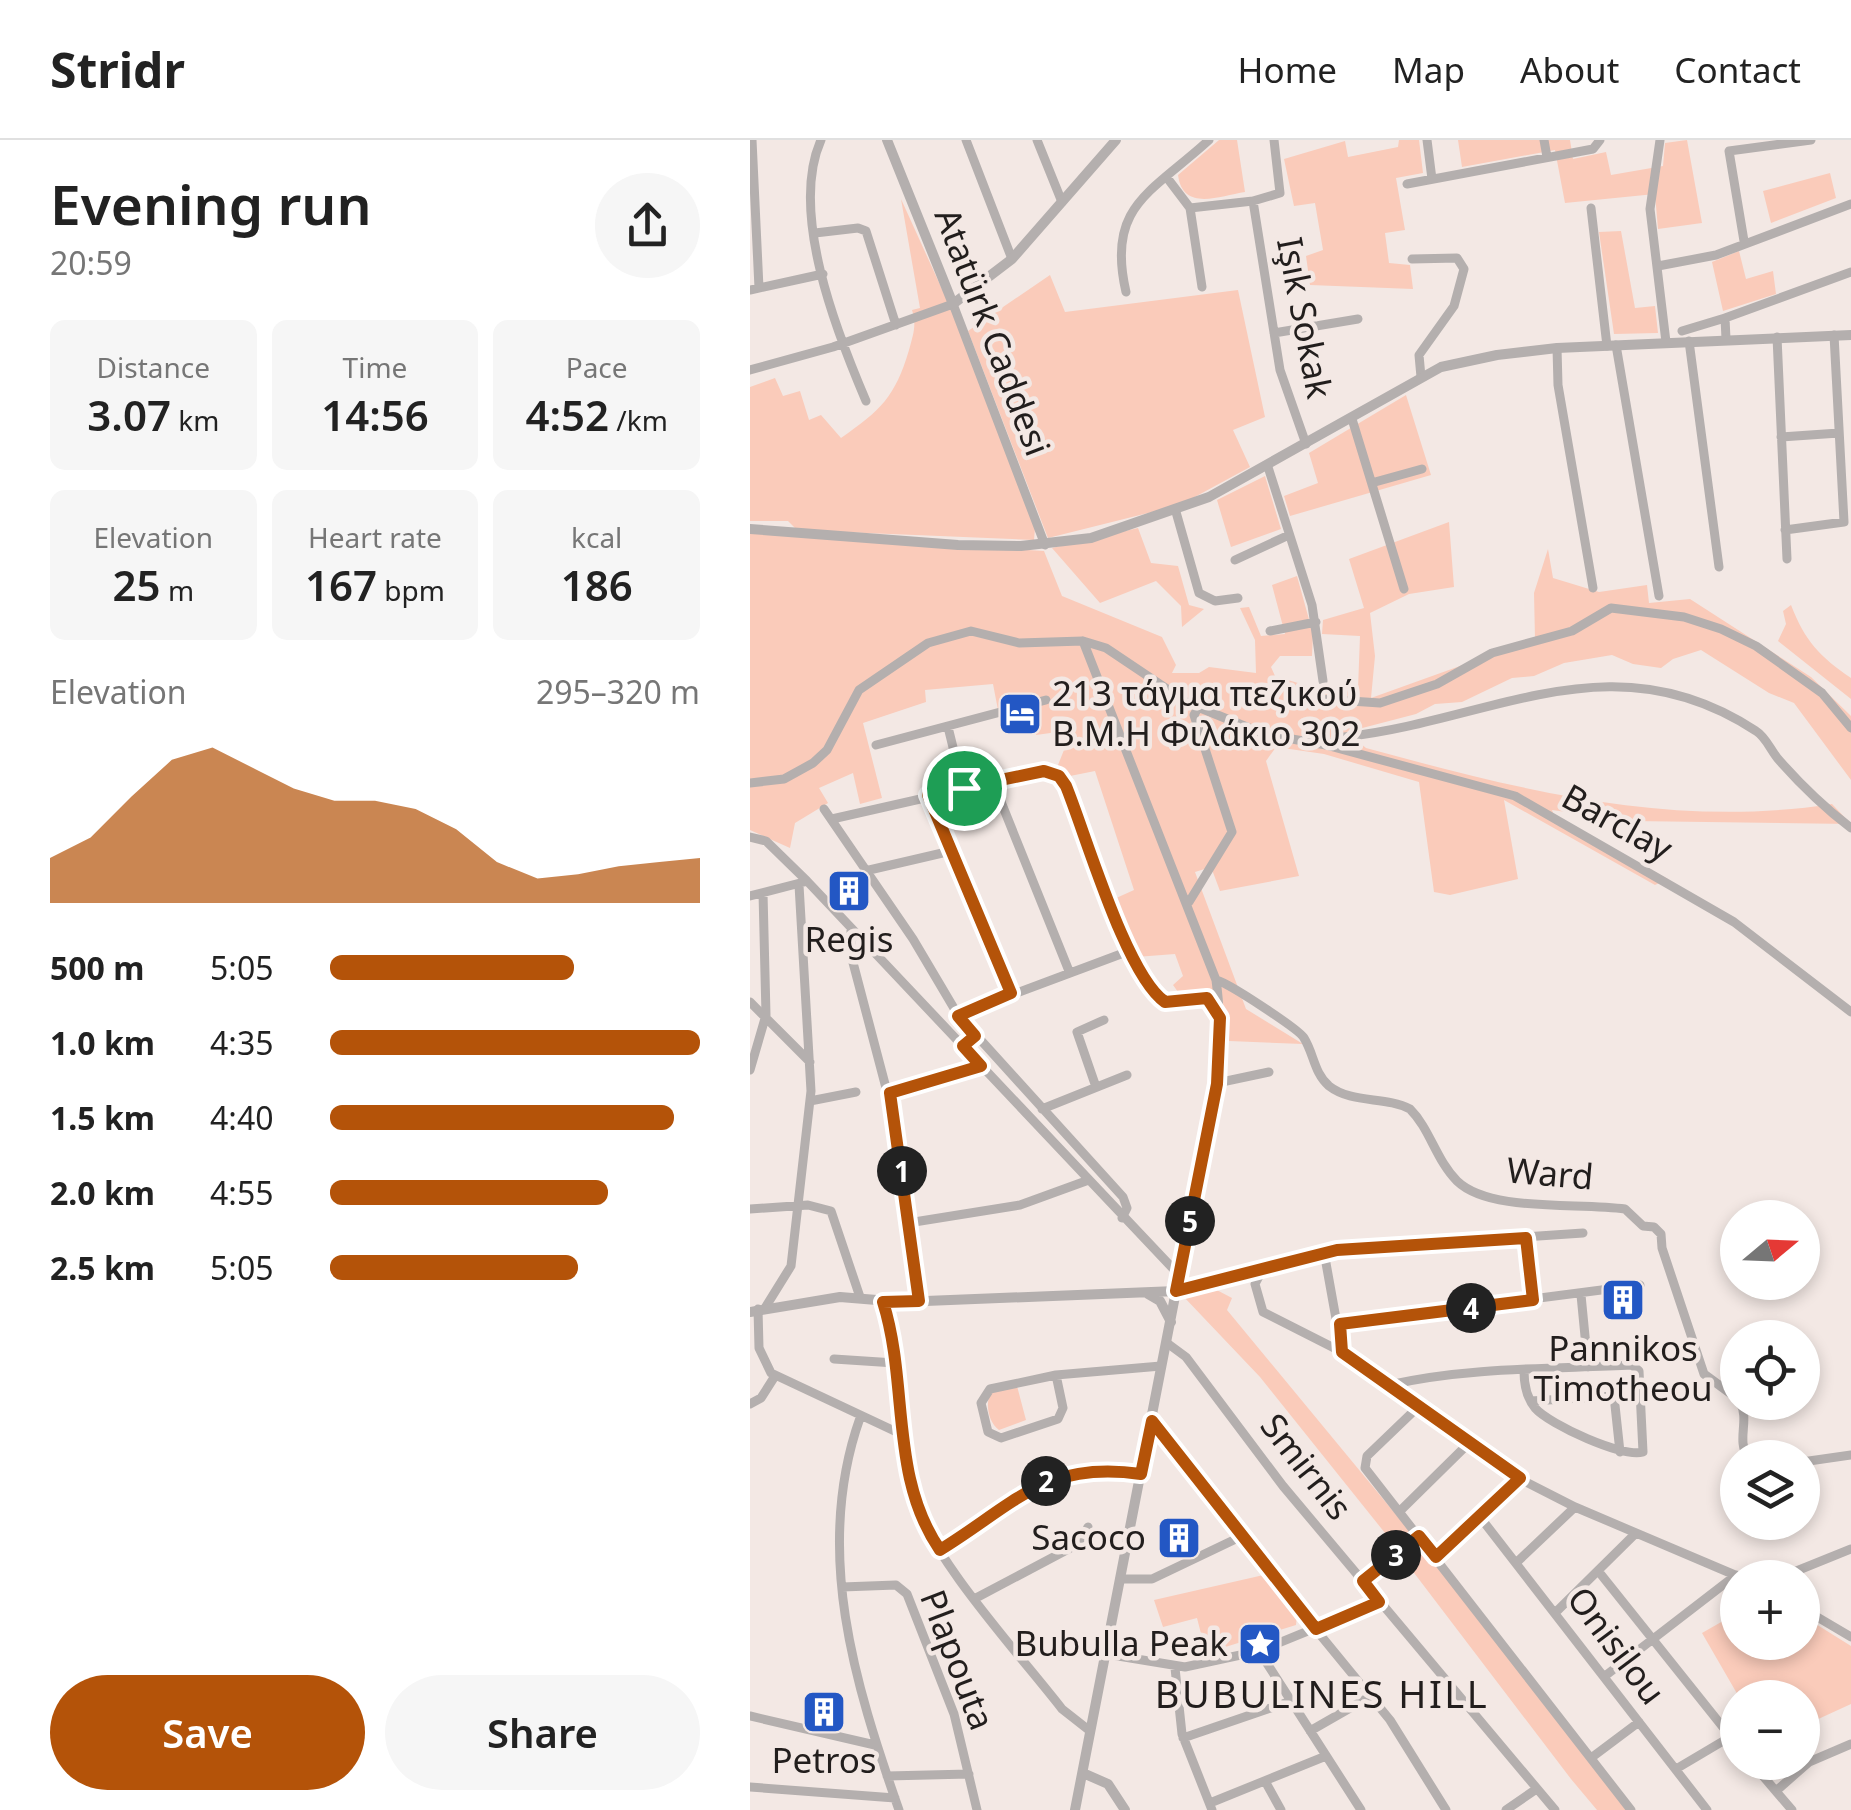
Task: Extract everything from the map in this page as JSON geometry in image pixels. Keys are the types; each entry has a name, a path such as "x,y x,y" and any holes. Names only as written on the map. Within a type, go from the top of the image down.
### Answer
{"street":[{"path":"752,140 755,289 823,274"},
{"path":"821,140 812,176 823,274 842,344 866,402"},
{"name":"Atatürk Caddesi","path":"887,140 1045,545"},
{"path":"966,140 1012,259"},
{"path":"1038,140 1062,202"},
{"path":"1126,292 1118,256 1124,223 1209,140"},
{"path":"1190,208 1253,202 1280,193 1274,140"},
{"path":"1426,140 1432,179"},
{"path":"1544,140 1547,157"},
{"path":"1660,140 1650,194 1666,342"},
{"path":"1744,241 1730,151 1811,140"},
{"path":"750,370 842,344 953,304 1012,259 1111,142"},
{"path":"1407,184 1600,143"},
{"path":"1168,178 1190,208 1202,287"},
{"name":"Işık Sokak","path":"1253,202 1280,370 1306,444"},
{"path":"1658,266 1716,255 1744,241 1851,204"},
{"path":"1591,208 1659,596"},
{"path":"816,233 866,231 896,325"},
{"path":"1412,258 1456,258 1464,269 1454,306 1419,355 1421,377"},
{"path":"750,529 958,545 1045,545 1091,538 1176,512 1268,467 1421,377 1462,362 1557,348 1666,342 1851,272"},
{"path":"1724,318 1726,338"},
{"path":"1274,333 1358,319"},
{"path":"1785,530 1844,522 1834,335"},
{"path":"1686,336 1851,335"},
{"path":"1686,336 1719,567"},
{"path":"1777,337 1787,559"},
{"path":"1557,348 1558,386 1593,588"},
{"path":"1352,419 1375,482 1404,588"},
{"path":"1781,437 1839,433"},
{"path":"1268,467 1316,622 1323,682"},
{"path":"1375,482 1422,469"},
{"path":"1176,512 1199,593 1215,600 1238,598"},
{"path":"1235,560 1289,535"},
{"path":"1306,698 1380,702 1436,684 1492,654 1572,631 1611,608 1684,617 1721,629 1822,693 1851,728"},
{"path":"1270,631 1316,622"},
{"path":"750,782 784,779 813,763 827,750 859,690 928,642 972,631 1020,643 1083,640 1143,786 1161,843 1189,902 1216,980 1220,1018 1217,1084 1075,1810"},
{"name":"Barclay","path":"1083,640 1106,648 1198,708 1264,734 1326,746 1515,796 1734,922 1851,1012"},
{"path":"1326,746 1344,736 1468,713 1551,689 1648,688 1710,706 1756,731 1790,772 1851,828"},
{"path":"876,745 1046,700"},
{"path":"1189,902 1232,832 1194,714 1198,708"},
{"path":"948,727 964,788"},
{"path":"832,819 1042,771 1056,774 1066,786 1129,951 1160,999 1172,1002 1203,997 1220,1018"},
{"path":"993,782 1069,971"},
{"path":"928,795 1011,993"},
{"path":"824,808 913,939 958,1016 1124,1197 1126,1208 1122,1218"},
{"path":"750,837 766,841 1180,1276"},
{"path":"865,871 951,851"},
{"path":"750,896 803,883"},
{"path":"803,883 812,1064 810,1101 791,1266 758,1310 762,1361 776,1376 903,1435"},
{"path":"750,1070 766,1015 764,894"},
{"path":"852,930 851,955 890,1093 919,1301"},
{"path":"958,1016 1129,951"},
{"name":"Ward","path":"1216,980 1237,988 1267,1014 1301,1033 1319,1075 1338,1092 1410,1109 1442,1163 1469,1190 1501,1200 1626,1209 1643,1226 1654,1226 1661,1234 1662,1248 1704,1374 1720,1386"},
{"path":"750,1002 812,1064"},
{"path":"1096,1087 1077,1032 1104,1020"},
{"path":"963,1046 975,1036"},
{"path":"890,1093 981,1066"},
{"path":"1217,1084 1270,1072"},
{"path":"1042,1109 1126,1075"},
{"path":"810,1101 856,1092"},
{"path":"1070,1162 1078,1148"},
{"path":"908,1223 1034,1202 1086,1181"},
{"path":"750,1209 814,1206 834,1214 860,1297"},
{"path":"758,1310 860,1297 883,1302 1176,1291 1324,1252 1583,1233"},
{"path":"1526,1238 1533,1300"},
{"path":"1324,1252 1342,1352"},
{"path":"1256,1288 1264,1267"},
{"path":"1238,1274 1256,1288 1263,1312 1342,1352 1520,1478 1575,1507 1720,1568"},
{"path":"1340,1324 1640,1285"},
{"path":"1145,1292 1160,1302 1171,1323"},
{"path":"1581,1295 1588,1367"},
{"path":"883,1302 912,1495 940,1550 976,1598 1062,1709 1090,1731"},
{"name":"Smirnis","path":"1167,1343 1186,1357 1379,1602 1555,1810"},
{"path":"834,1359 895,1364"},
{"path":"1389,1385 1524,1370 1632,1365 1639,1371 1645,1449 1638,1454 1620,1452 1543,1415 1530,1402 1524,1370"},
{"path":"1056,1375 1064,1408 1058,1420 1002,1438 988,1432 981,1406 986,1391 1056,1375 1162,1366"},
{"path":"750,1405 776,1376"},
{"path":"1530,1402 1614,1396 1620,1452"},
{"path":"1418,1408 1364,1462 1632,1810"},
{"path":"860,1418 846,1482 842,1587 854,1676 899,1810"},
{"path":"1152,1421 1406,1743 1446,1810"},
{"path":"1400,1511 1468,1444"},
{"path":"1820,1460 1851,1456"},
{"path":"940,1550 1042,1482 1097,1471 1141,1474"},
{"path":"1436,1557 1520,1478"},
{"path":"1516,1562 1575,1507"},
{"name":"Onisilou","path":"1480,1517 1707,1810"},
{"path":"976,1598 1078,1544 1088,1527"},
{"path":"1556,1612 1636,1533"},
{"path":"1363,1581 1419,1536"},
{"path":"1120,1579 1147,1580 1240,1537"},
{"path":"1820,1561 1851,1549"},
{"path":"1599,1572 1720,1724"},
{"name":"Plapouta","path":"842,1587 892,1584 905,1591 948,1697 977,1810"},
{"path":"1606,1676 1720,1590"},
{"path":"1106,1654 1174,1668 1259,1650 1379,1602"},
{"path":"1820,1619 1851,1637"},
{"path":"1259,1650 1360,1810"},
{"path":"1174,1668 1184,1738 1211,1807 1326,1756"},
{"path":"1310,1730 1370,1696"},
{"path":"1184,1738 1290,1701"},
{"path":"750,1716 875,1744"},
{"path":"1591,1758 1640,1722"},
{"path":"1676,1769 1720,1743"},
{"path":"1776,1791 1810,1762 1851,1744"},
{"path":"1082,1773 1108,1784 1126,1810"},
{"path":"887,1776 969,1774"},
{"path":"1767,1780 1792,1810"},
{"path":"1265,1781 1281,1810"},
{"path":"750,1787 895,1798"},
{"path":"1506,1810 1536,1790"}],"shaded area":[{"path":"1219,140 1237,140 1245,192 1204,199 1187,194 1178,175"},
{"path":"1399,140 1419,140 1423,173 1396,178 1405,230 1385,233 1389,263 1410,265 1413,289 1310,285 1306,256 1323,250 1315,203 1294,206 1284,159 1345,141 1348,157 1398,147"},
{"path":"1458,140 1570,140 1573,159 1606,152 1611,175 1663,166 1665,143 1687,140 1702,223 1658,229 1655,194 1565,203 1555,150 1462,167"},
{"path":"1830,173 1836,198 1771,223 1763,191"},
{"path":"901,199 951,309 1035,528 1034,540 818,531 796,529 788,521 750,521 750,387 775,378 783,396 800,391 809,420 821,415 841,438 885,401 898,380 913,335 912,310 920,308"},
{"path":"1621,231 1635,308 1655,306 1658,333 1614,334 1599,232"},
{"path":"1739,251 1746,279 1773,271 1776,294 1723,311 1712,262"},
{"path":"1050,275 1065,312 1238,290 1265,417 1233,430 1250,467 1180,505 1048,538 968,331"},
{"path":"1406,395 1431,475 1290,516 1284,496 1318,483 1309,453"},
{"path":"1265,476 1281,529 1231,547 1217,500"},
{"path":"1449,522 1454,587 1409,594 1370,613 1375,656 1371,698 1535,639 1534,593 1548,549 1553,578 1599,592 1647,585 1649,603 1690,599 1811,677 1851,716 1851,780 1794,703 1769,693 1701,650 1673,659 1661,668 1633,664 1612,655 1512,678 1462,702 1435,704 1416,714 1347,732 1366,748 1539,791 1655,808 1713,812 1832,804 1851,824 1632,821 1552,810 1555,818 1668,879 1655,885 1504,800 1518,879 1450,895 1434,892 1419,782 1324,754 1276,747 1266,761 1299,876 1220,891 1211,867 1195,872 1246,1009 1303,1044 1229,1041 1215,996 1178,992 1173,985 1183,976 1175,954 1136,957 1114,899 1134,890 1095,771 1065,777 1056,770 1072,730 1036,735 1027,703 998,710 993,684 925,690 926,702 863,723 882,798 860,804 853,773 819,788 828,803 795,823 790,848 750,830 750,533 1044,551 1062,596 1162,637 1176,665 1172,673 1199,673 1209,667 1256,673 1255,640 1240,608 1249,607 1261,636 1285,634 1272,585 1297,576 1313,634 1312,656 1280,656 1271,667 1275,676 1311,687 1358,689 1360,636 1322,634 1323,620 1364,608 1349,559"},
{"path":"1138,528 1151,563 1178,566 1189,605 1204,609 1182,627 1181,606 1156,581 1100,603 1052,548"},
{"path":"1791,605 1814,647 1851,678 1851,699 1778,641 1786,624 1783,611"},
{"path":"1211,1287 1232,1298 1227,1310 1412,1534 1404,1541 1401,1537 1393,1543 1260,1377 1183,1296"},
{"path":"1017,1386 1026,1420 999,1430 989,1412 991,1391"},
{"path":"1420,1542 1628,1810 1597,1810 1571,1779 1405,1561 1415,1552 1412,1546"},
{"path":"1268,1574 1297,1614 1296,1625 1206,1653 1197,1618 1163,1627 1154,1600"},
{"path":"1720,1623 1720,1660 1820,1660 1820,1627 1851,1646 1851,1704 1820,1718 1820,1680 1729,1680 1702,1633"}],"place":[{"name":"213 τάγμα πεζικού B.M.H Φιλάκιο 302","path":"1020,714"},
{"name":"Regis","path":"849,891"},
{"name":"Pannikos Timotheou","path":"1623,1300"},
{"name":"Sacoco","path":"1179,1538"},
{"name":"Bubulla Peak","path":"1260,1644"},
{"name":"Petros","path":"824,1712"}],"district":[{"name":"BUBULINES HILL","path":"1322,1695"}],"route":[{"path":"1044,771 1059,776 1076,808 1129,951 1150,988 1165,1002 1207,998 1220,1018 1217,1084 1176,1291 1337,1250 1526,1238 1533,1300 1340,1324 1342,1352 1520,1478 1436,1557 1419,1536 1363,1581 1379,1602 1316,1629 1152,1421 1141,1474 1097,1471 1042,1482 940,1550 923,1520 912,1495 891,1329 883,1302 919,1301 890,1093 981,1066 963,1046 975,1036 958,1016 1011,993 928,795 964,788 1044,771"}]}
